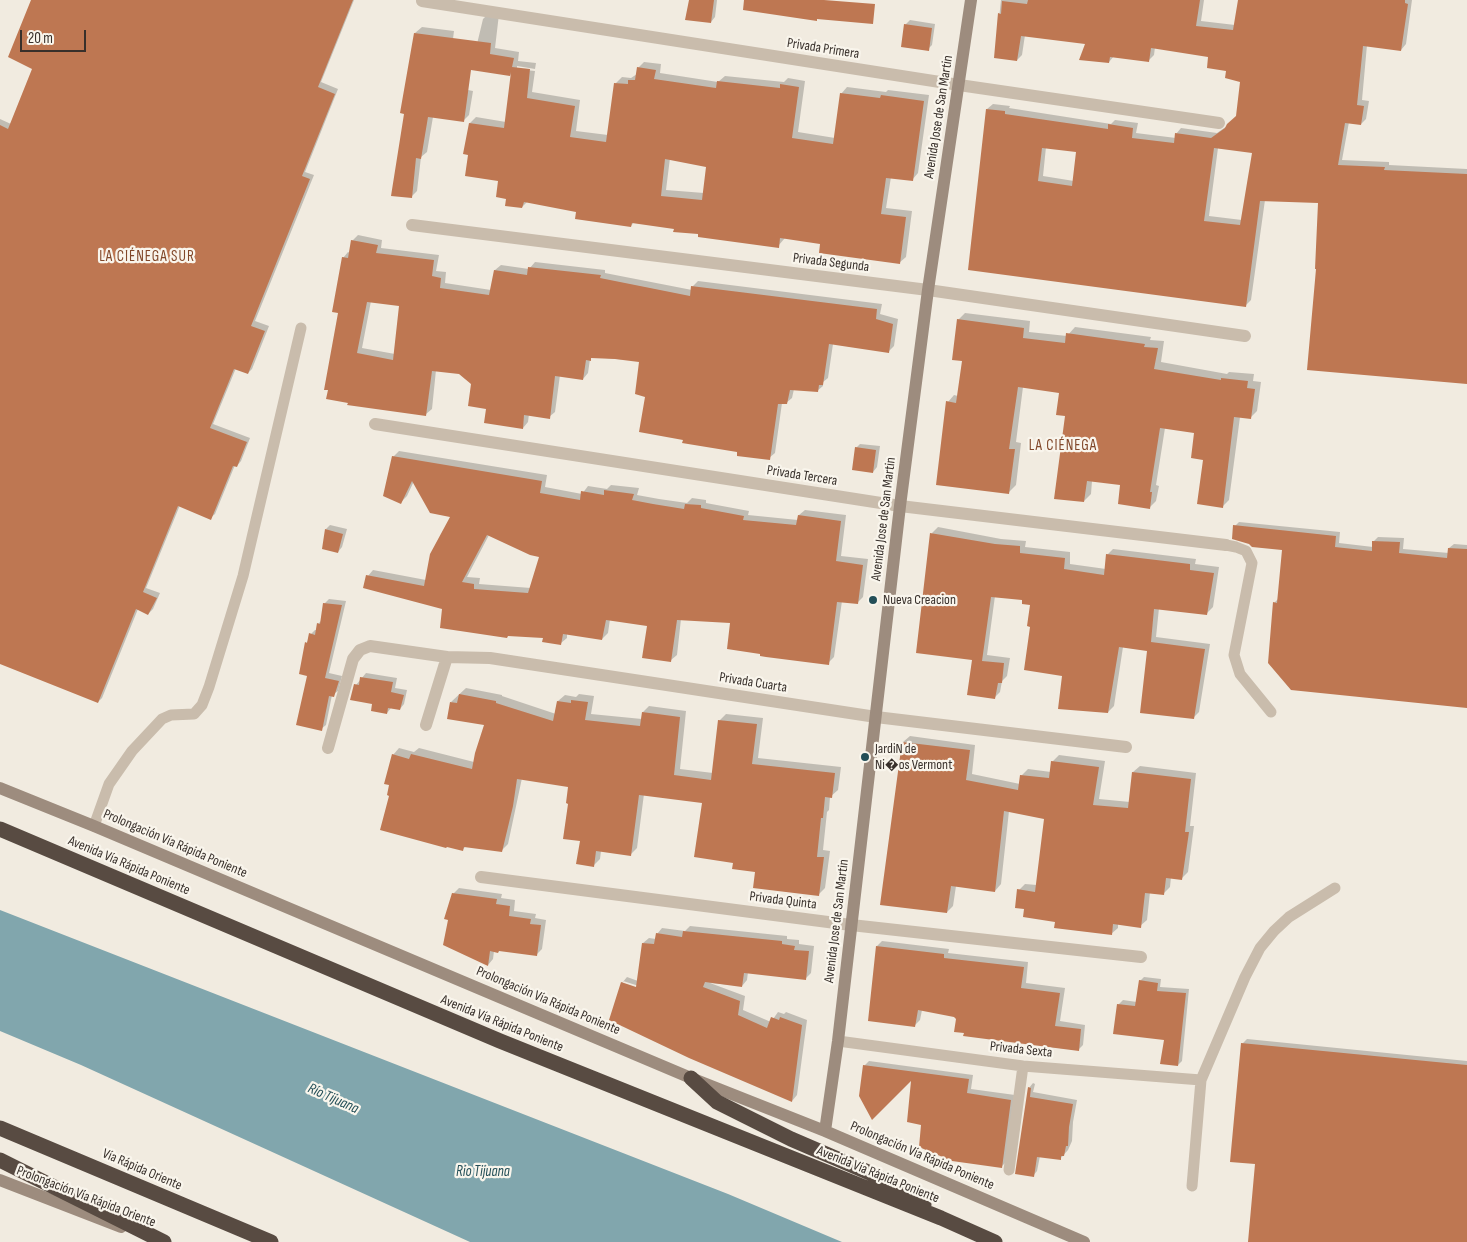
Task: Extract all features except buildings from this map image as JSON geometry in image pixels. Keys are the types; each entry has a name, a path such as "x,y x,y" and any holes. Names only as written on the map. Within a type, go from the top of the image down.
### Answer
{"highway":[{"name":"Avenida Vía Rápida Poniente","path":"0,829 500,1042 941,1218 995,1242"},
{"path":"691,1078 717,1102 784,1135 870,1173 904,1191 941,1218"},
{"name":"Vía Rápida Oriente","path":"0,1128 271,1242"},
{"path":"0,1160 163,1242"}],"main road":[{"name":"Avenida Jose de San Martin","path":"825,1131 838,1041 900,506 928,290 971,0"},
{"name":"Prolongación Vía Rápida Poniente","path":"0,788 691,1078 825,1131 1084,1242"},
{"name":"Prolongación Vía Rápida Oriente","path":"0,1180 163,1242"}],"street":[{"name":"Privada Primera","path":"421,0 959,85 1219,123"},
{"name":"Privada Segunda","path":"412,225 928,290 1245,336"},
{"name":"Privada Tercera","path":"375,424 900,506 1226,545"},
{"name":"Privada Cuarta","path":"328,748 353,659 360,650 370,646 447,656 490,658 876,717 1126,748"},
{"path":"426,725 447,656"},
{"name":"Privada Quinta","path":"481,877 851,925 1141,957"}],"lane":[{"path":"94,826 109,784 132,751 162,718 171,715 194,714 202,705 243,576 301,328"},
{"path":"1226,545 1246,551 1252,563 1234,655 1240,674 1270,712"},
{"path":"1192,1186 1201,1080 1245,977 1260,948 1274,931 1289,917 1335,888"},
{"name":"Privada Sexta","path":"838,1041 1023,1066 1201,1080"},
{"path":"1009,1170 1023,1066"}],"water":[{"name":"Rio Tijuana","path":"0,910 728,1194 842,1242 470,1242 81,1065 0,1031"}],"place":[{"name":"Nueva Creacion","path":"873,600"},
{"name":"JardiN de Ni�os Vermont","path":"865,757"}],"district":[{"name":"LA CIÉNEGA SUR","path":"147,257"},
{"name":"LA CIÉNEGA","path":"1063,446"}],"water label":[{"name":"Río Tijuana","path":"333,1099"}]}
